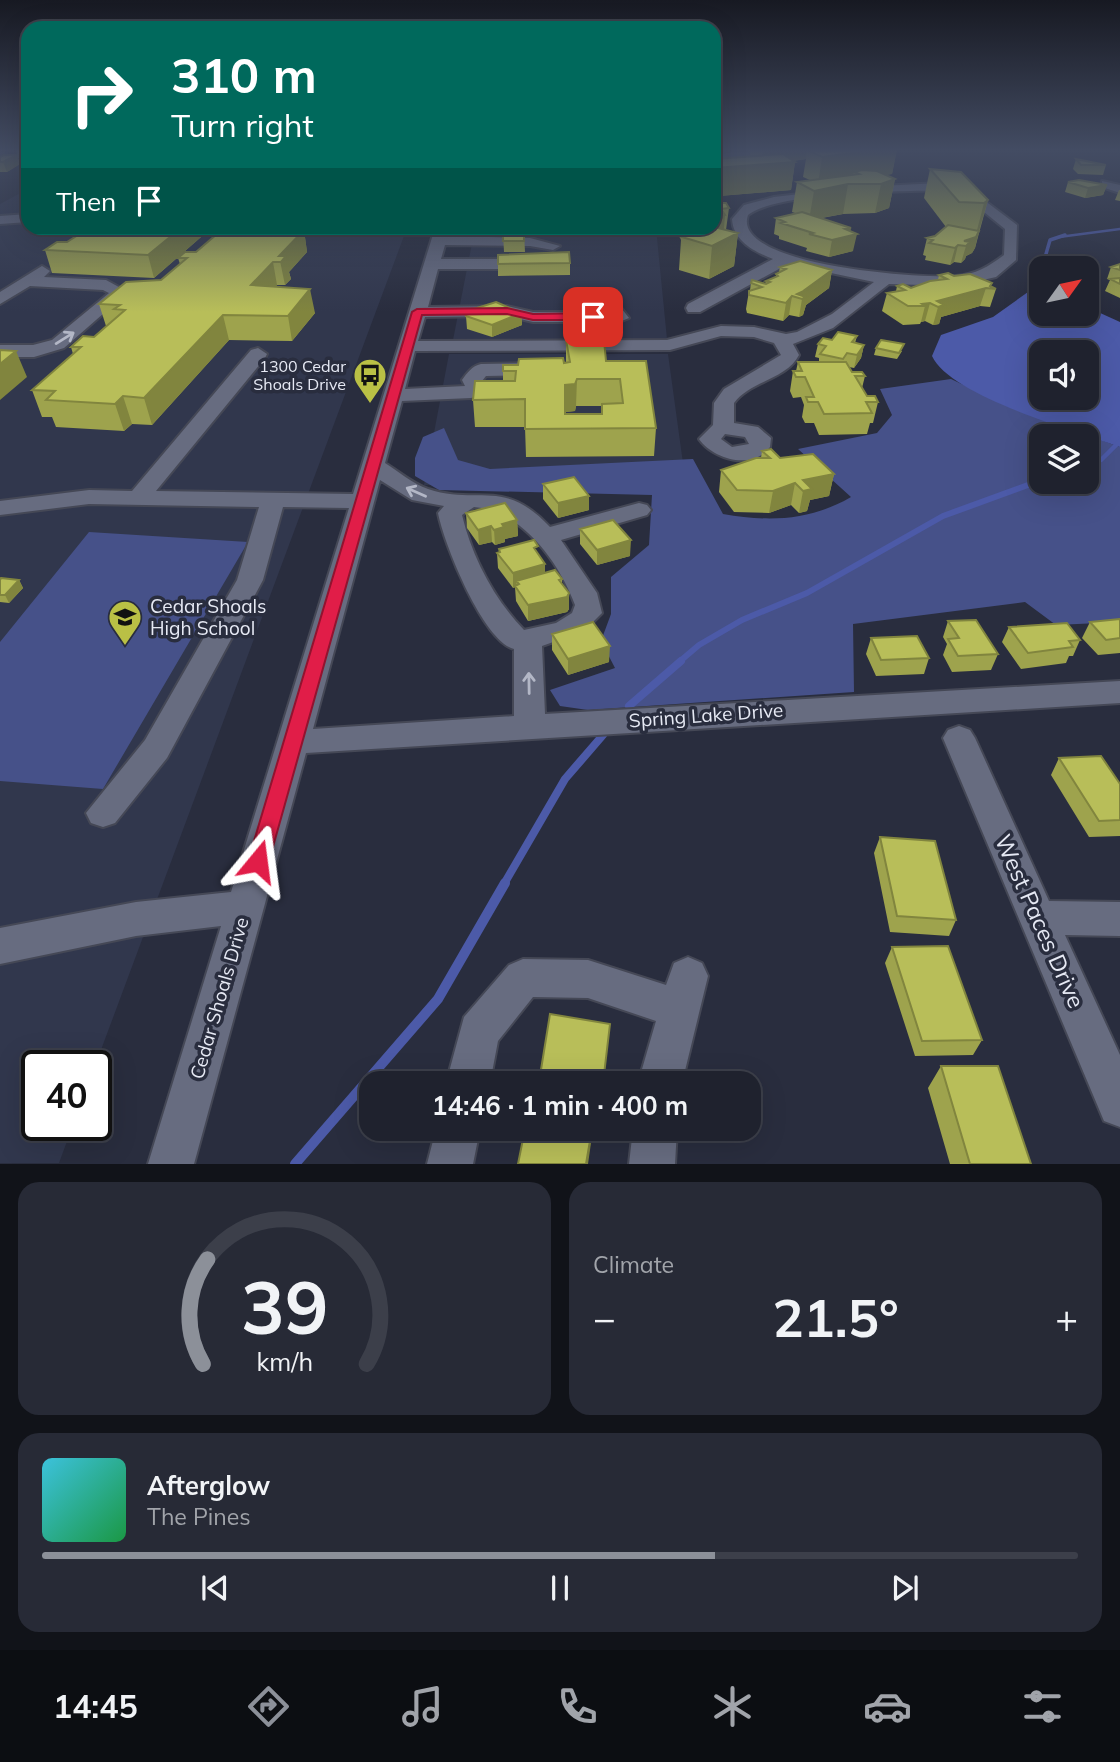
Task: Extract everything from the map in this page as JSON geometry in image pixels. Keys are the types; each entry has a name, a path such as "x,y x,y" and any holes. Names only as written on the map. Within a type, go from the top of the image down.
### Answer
{"street":[{"path":"724,207 744,211 766,203"},
{"path":"744,211 738,222 746,237 761,249 785,259 883,281 968,278 998,271 1010,261 1014,234 1008,223 982,203"},
{"path":"0,220 21,218"},
{"name":"Cedar Shoals Drive","path":"171,1164 440,235"},
{"path":"448,235 552,246"},
{"path":"0,299 59,259"},
{"path":"694,308 785,259"},
{"path":"430,264 509,263"},
{"path":"0,351 34,351 58,344 120,292 106,285 29,281"},
{"path":"408,346 670,345 713,349 770,348 782,340 815,331 857,303 883,281"},
{"path":"417,312 507,311 533,317 593,317"},
{"path":"670,345 707,326 722,326"},
{"path":"696,332 756,332 782,340 790,355 788,359 727,396 720,411 724,428"},
{"path":"139,497 258,354"},
{"path":"478,393 472,380 481,370 552,368"},
{"path":"393,396 478,393 506,388"},
{"path":"374,466 420,495 463,502 490,501 508,506 526,516 581,585 590,604 588,613 575,623 548,635 518,641 502,626 453,533 450,513 463,502"},
{"path":"0,508 66,498 364,501"},
{"path":"103,813 156,749 250,580 273,499"},
{"path":"544,537 639,510"},
{"path":"528,639 530,726"},
{"name":"Spring Lake Drive","path":"293,743 530,726 1120,692"},
{"name":"West Paces Drive","path":"959,738 1120,1105"},
{"path":"0,946 136,919 190,911 245,908"},
{"path":"1039,918 1120,919"},
{"path":"471,1071 479,1032 523,978 588,979 684,993 663,1071"},
{"path":"450,1164 455,1141"},
{"path":"652,1164 654,1141"}],"shaded area":[{"name":"Cedar Shoals High School","path":"21,203 21,235 404,235 101,1050 21,1050 21,1141 67,1141 59,1163 0,1163 0,204"},
{"path":"474,235 657,235 667,339 453,340"},
{"path":"1028,292 1029,326 1099,326 1099,312 1120,322 1120,447 1099,440 1099,424 1052,424 963,385 943,371 932,356 941,335 993,317"},
{"path":"449,354 668,354 686,485 424,485"},
{"path":"951,379 1012,408 1056,424 1029,424 1029,494 1099,494 1099,439 1120,447 1120,622 1056,625 1025,602 853,624 854,692 588,710 560,706 550,690 615,668 601,641 611,614 611,577 649,545 652,495 439,490 415,476 415,458 423,437 444,428 458,460 490,469 693,459 723,514 789,518 820,511 851,497 798,449 877,433 892,415 880,389"},
{"path":"89,532 248,542 103,789 0,781 0,642"}],"building":[{"path":"721,203 726,203 729,208 721,209"},
{"path":"802,212 851,228 845,229 857,234 832,240 781,223 785,222 776,218"},
{"path":"948,225 979,231 976,237 964,241 970,242 966,246 958,245 955,248 929,243 933,240 927,238 935,236"},
{"path":"721,229 738,233 712,246 682,237 721,235"},
{"path":"78,235 172,235 148,255 45,250 57,242 67,242"},
{"path":"216,235 299,235 279,256 286,256 281,262 273,262 251,285 310,289 288,316 223,315 144,398 123,396 115,404 46,400 55,391 32,390 81,347 71,347 83,336 94,337 125,310 114,309 120,305 99,304 126,282 161,280 187,258 178,258 185,252 196,252"},
{"path":"503,235 524,235 524,241 503,241"},
{"path":"569,252 570,263 498,264 498,255"},
{"path":"800,261 832,270 797,294 806,297 802,299 792,296 786,303 749,295 749,291 762,287 751,283 752,280 766,284 770,282 766,281 786,269 780,267"},
{"path":"948,273 954,276 970,274 992,283 990,286 996,289 986,288 937,301 944,305 938,307 930,303 922,304 925,306 908,306 887,293 905,290 897,286 903,284 911,288 930,281 947,279 939,275"},
{"path":"496,302 521,313 492,325 466,316 467,311"},
{"path":"838,332 857,336 852,342 864,345 857,355 847,353 843,359 820,354 826,346 818,344 823,338 832,340"},
{"path":"566,340 604,340 606,361 646,361 656,428 525,429 525,399 473,400 475,381 515,381 516,371 503,371 503,365 518,365 519,359 563,358 564,363 570,362","holes":["577,379 620,379 623,403 602,404 602,414 565,414 565,385 575,384"]},
{"path":"881,340 904,344 899,353 876,348"},
{"path":"0,350 16,351 0,364"},
{"path":"798,362 846,362 852,372 862,372 865,376 855,376 867,396 875,396 878,402 866,402 872,413 824,414 818,402 808,402 806,397 814,397 805,377 796,377 793,371 802,371"},
{"path":"771,449 780,458 813,454 834,474 803,480 812,489 803,491 795,483 773,491 737,490 721,470 756,458 770,458 762,451"},
{"path":"574,477 589,496 558,503 543,484"},
{"path":"505,503 517,520 502,524 504,527 494,530 491,526 478,530 466,513"},
{"path":"613,520 631,540 597,550 580,529"},
{"path":"534,540 538,546 534,548 545,564 513,573 497,553 500,552 499,549"},
{"path":"555,570 569,593 567,597 528,605 515,586 519,584 516,581"},
{"path":"1,578 19,580 5,595 0,595"},
{"path":"1120,619 1120,638 1106,640 1090,622"},
{"path":"976,620 998,654 958,656 948,639 959,638 948,621"},
{"path":"593,622 610,646 568,659 552,634"},
{"path":"1067,623 1080,640 1069,641 1073,647 1028,653 1009,627"},
{"path":"917,636 929,658 881,660 871,638"},
{"path":"1101,756 1120,784 1120,820 1099,821 1059,758"},
{"path":"880,837 935,841 956,920 897,916"},
{"path":"948,946 982,1040 922,1041 892,947"},
{"path":"550,1014 610,1024 604,1071 541,1071"},
{"path":"941,1066 998,1066 1031,1164 970,1164"},
{"path":"523,1141 590,1141 586,1164 518,1164"}],"waterway":[{"path":"1059,237 1120,229"},
{"path":"1059,237 1065,235"},
{"path":"1045,256 1050,240 1059,237"},
{"path":"1099,461 1120,441"},
{"path":"679,662 699,645 742,620 807,593 943,516 1028,485"},
{"path":"1023,487 1029,485"},
{"path":"629,706 681,661"},
{"path":"504,884 565,779 603,735"},
{"path":"295,1164 438,999 505,883"}],"place":[{"name":"1300 Cedar Shoals Drive","path":"370,405"},
{"name":"Cedar Shoals High School","path":"125,647"}],"route":[{"path":"258,861 417,312 507,311 533,317 593,317"}]}
